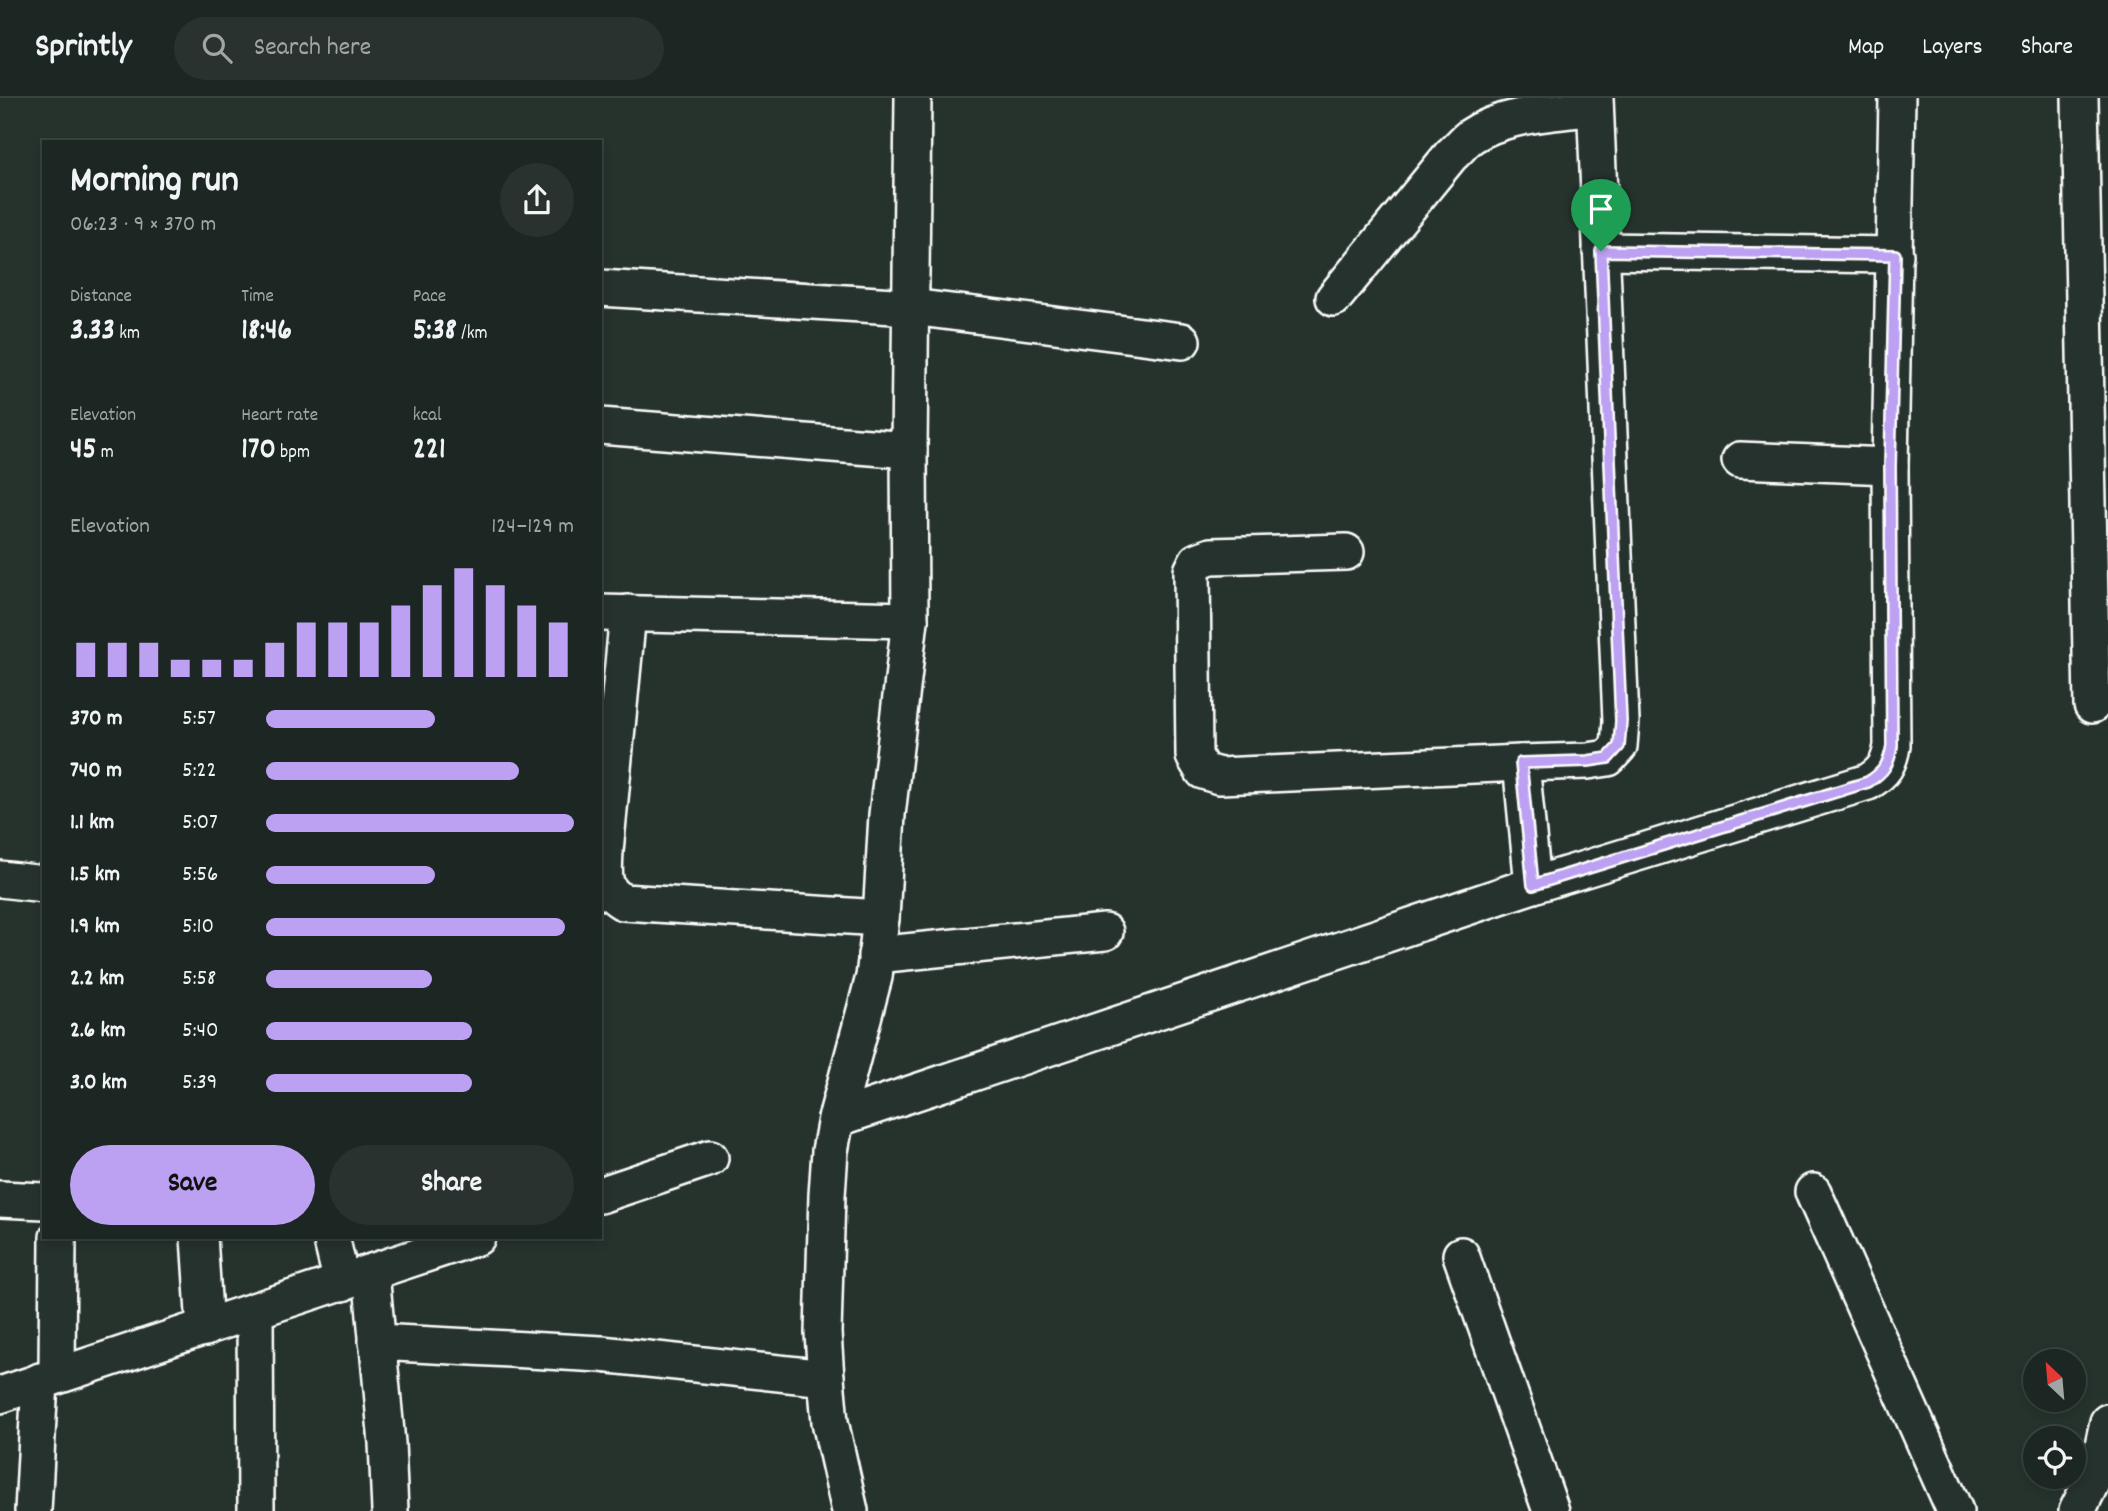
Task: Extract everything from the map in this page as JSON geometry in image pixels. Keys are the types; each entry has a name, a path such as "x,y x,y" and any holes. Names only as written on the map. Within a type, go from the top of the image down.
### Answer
{"street":[{"path":"850,1511 830,1422 826,1378 823,1333 827,1195 836,1119 865,1016 876,955 887,815 911,621 909,450 913,98"},
{"path":"836,1119 1533,885 1868,782 1882,773 1889,762 1892,746 1890,466 1897,98"},
{"path":"2080,98 2092,705"},
{"path":"1334,298 1451,155 1472,136 1521,117 1595,103 1621,721 1619,746 1608,758 1588,761 1219,776 1203,771 1194,756 1192,571 1197,561 1211,556 1346,552"},
{"path":"1601,251 1895,255"},
{"path":"602,288 911,307 1182,341"},
{"path":"602,426 909,450"},
{"path":"1740,460 1890,466"},
{"path":"881,918 623,902 610,895 604,878 614,613 911,621"},
{"path":"1521,763 1533,885"},
{"path":"0,879 42,884"},
{"path":"876,955 1105,932"},
{"path":"602,1194 710,1158"},
{"path":"1813,1192 1955,1511"},
{"path":"0,1199 42,1201"},
{"path":"33,1511 48,1378 58,1239"},
{"path":"199,1239 205,1328"},
{"path":"332,1239 356,1278 377,1342 387,1443 390,1511"},
{"path":"0,1395 471,1239"},
{"path":"1461,1255 1551,1511"},
{"path":"255,1312 256,1511"},
{"path":"377,1342 601,1354 826,1378"},
{"path":"2077,1511 2098,1469 2108,1422"}],"route":[{"path":"1601,251 1895,255 1890,466 1892,746 1889,762 1882,773 1868,782 1533,885 1521,763 1608,758 1619,746 1621,721 1601,251"}]}
